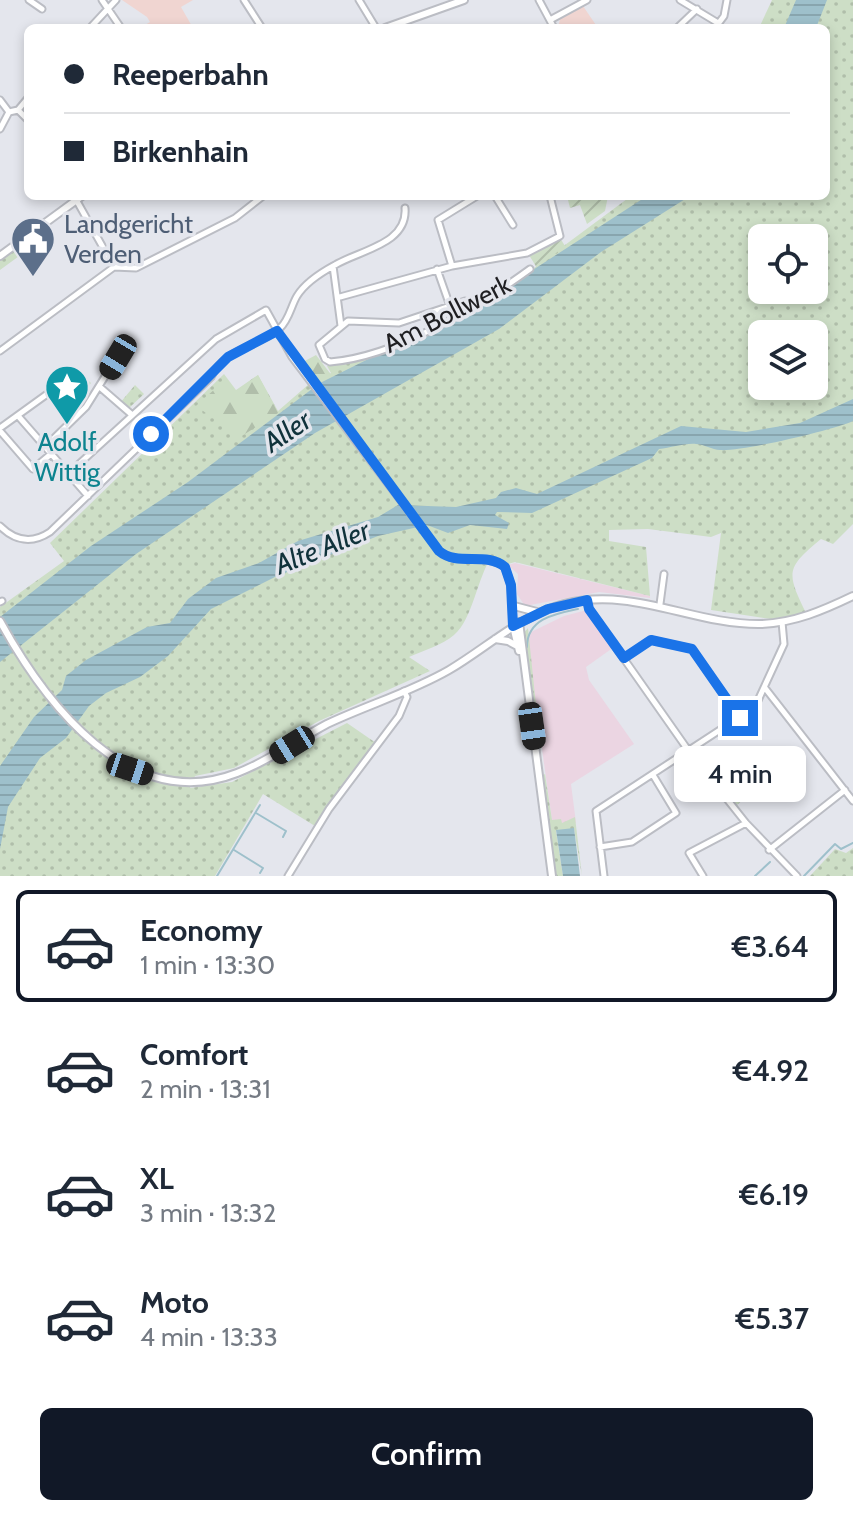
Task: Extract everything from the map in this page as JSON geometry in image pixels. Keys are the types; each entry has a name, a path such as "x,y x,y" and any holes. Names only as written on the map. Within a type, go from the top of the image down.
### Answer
{"main road":[{"path":"394,24 443,3 464,0"},
{"path":"0,256 74,200"},
{"path":"0,621 39,681 94,743 130,769 158,778 204,781 237,773 321,728 450,669 516,624 541,612 587,600 618,599 660,604 732,621 782,622 853,596"},
{"path":"514,604 525,611 541,612"},
{"path":"516,624 521,658"},
{"path":"516,624 552,876"},
{"path":"491,640 502,639 517,646"}],"street":[{"path":"29,0 42,9"},
{"path":"102,0 118,24"},
{"path":"94,24 116,0"},
{"path":"244,0 259,24"},
{"path":"359,0 374,24"},
{"path":"539,0 552,24"},
{"path":"550,20 587,0"},
{"path":"680,0 715,24"},
{"path":"718,24 727,0"},
{"path":"681,24 697,9"},
{"path":"0,100 9,112"},
{"path":"0,129 9,112 18,110 24,103"},
{"path":"18,110 24,116"},
{"path":"80,200 114,267"},
{"path":"0,351 114,267 136,268 235,218 257,200"},
{"path":"452,266 438,220 470,200"},
{"path":"497,200 513,225"},
{"path":"340,297 437,269 527,253 560,236 551,200"},
{"path":"0,526 19,539 38,538 50,532 222,362 242,347 277,331 303,288 333,266 395,236 403,225 405,208"},
{"path":"333,266 340,297 341,326"},
{"path":"437,269 450,306"},
{"name":"Am Bollwerk","path":"341,326 319,345 330,362 380,350 463,312 530,269"},
{"path":"341,326 348,321 399,323 465,301"},
{"path":"68,474 222,334 266,310 313,383 436,547 450,558 491,559 502,564 509,573 516,624"},
{"path":"45,447 101,388 119,354"},
{"path":"101,388 131,414"},
{"path":"50,392 0,429 33,469 51,454"},
{"path":"19,417 88,496"},
{"path":"660,604 664,574"},
{"path":"587,600 589,609 688,750 769,850 797,876"},
{"path":"604,876 596,811 755,707 784,644 782,622"},
{"path":"624,658 651,640 692,649 740,718"},
{"path":"764,688 853,801"},
{"path":"288,876 329,809 399,716 407,697 404,691"},
{"path":"600,847 632,842 676,813 653,775"},
{"path":"769,850 845,790"},
{"path":"703,876 689,853 746,823"}],"shaded area":[{"path":"122,0 193,0 181,7 191,24 147,24 150,22"},
{"path":"583,6 595,24 559,24 560,19"},
{"path":"515,563 650,598 599,592 525,606 517,594 518,574 508,565"},
{"path":"587,610 614,647 586,667 589,680 634,744 571,784 576,823 553,827 528,650 529,633 564,616"}],"green space":[{"path":"772,0 853,0 853,524 833,544 821,539 796,564 793,579 806,613 771,619 711,610 721,533 711,537 648,529 609,530 609,541 646,547 650,596 515,562 508,564 492,556 460,628 444,642 409,657 430,671 319,721 234,768 195,776 190,788 232,782 347,723 376,743 315,826 263,794 215,876 0,876 0,607 64,561 50,543 224,374 236,390 258,375 278,411 309,384 311,386 331,373 327,366 368,358 438,326 534,268 626,200 830,200 830,24 761,24"},
{"path":"568,200 607,200 605,211 587,224 580,205 570,208"},
{"path":"33,237 37,243 0,270 0,260"},
{"path":"560,238 565,246 537,268 529,255"},
{"path":"316,355 333,377 318,384 301,363"},
{"path":"78,371 91,383 70,409 56,392"},
{"path":"258,375 278,413 240,437 196,406 226,379 236,391"},
{"path":"135,385 144,394 130,407 130,412 120,403"},
{"path":"528,628 536,705 533,705 523,634"},
{"path":"761,760 772,774 737,805 719,781"},
{"path":"545,774 552,820 561,819 562,823 575,817 582,876 574,829 556,831 563,876 554,876 542,776"},
{"path":"853,848 853,876 810,876 835,849 846,853"}],"water":[{"path":"796,0 827,0 818,24 786,24"},
{"name":"Aller","path":"641,200 684,200 601,252 499,329 315,433 136,554 0,662 0,617 91,546 188,482 320,383 485,301"},
{"name":"Alte Aller","path":"853,399 853,421 843,425 747,448 717,450 691,444 659,449 652,458 532,513 497,512 495,515 509,523 507,529 470,525 448,533 427,525 378,536 275,577 211,609 168,656 140,677 106,693 89,706 66,738 40,758 8,807 0,849 0,766 34,717 62,690 66,676 86,660 147,627 170,623 188,599 216,578 259,563 298,541 378,517 398,505 456,507 496,498 501,492 516,488 537,494 681,426 746,432 800,423"},
{"path":"574,828 580,876 563,876 556,830"}],"waterway":[{"path":"527,647 528,638 537,624 551,616 578,609"},
{"path":"217,876 260,805"},
{"path":"256,813 286,831 283,837"},
{"path":"804,876 835,844 841,849 853,843"},
{"path":"234,850 263,868 260,873"},
{"path":"755,876 770,862"}],"place":[{"name":"Landgericht Verden","path":"33,278"},
{"name":"Adolf Wittig","path":"67,426"}],"route":[{"path":"151,434 228,357 277,331 292,357 439,551 450,558 491,559 505,567 511,585 513,626 548,609 587,600 589,609 624,658 651,640 692,649 740,718"}]}
